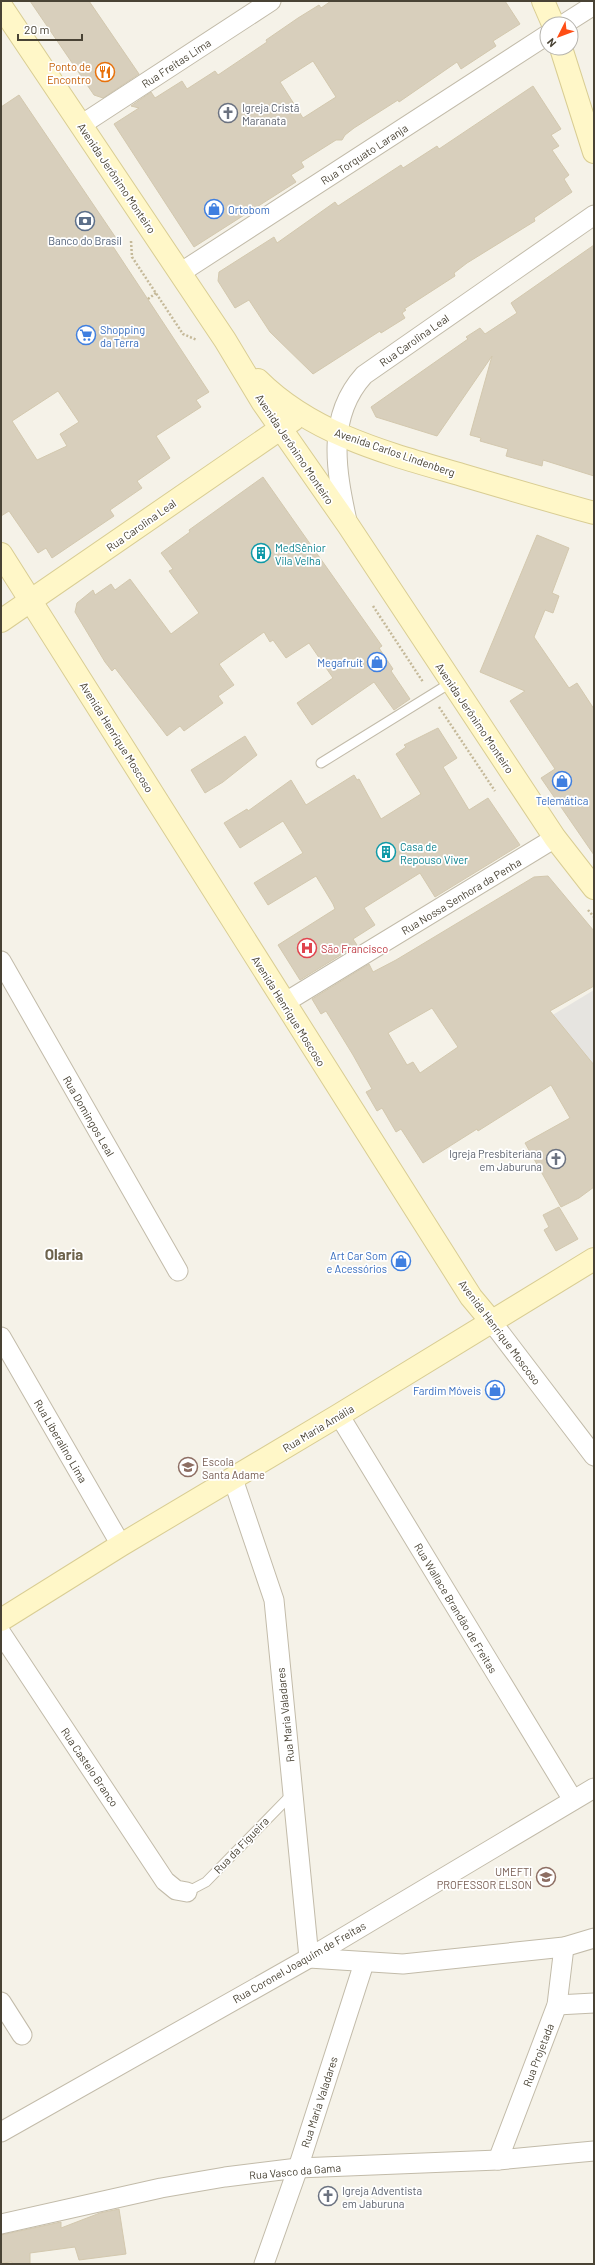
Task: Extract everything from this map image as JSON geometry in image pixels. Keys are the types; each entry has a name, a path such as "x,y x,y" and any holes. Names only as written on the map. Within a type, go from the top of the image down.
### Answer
{"main road":[{"path":"543,1 550,16"},
{"name":"Avenida Jerônimo Monteiro","path":"1,6 226,340 281,428 348,525 555,838 594,888"},
{"path":"564,56 594,152"},
{"name":"Avenida Carlos Lindenberg","path":"226,340 241,362 259,381 300,414 337,434 422,463 594,513"},
{"name":"Rua Carolina Leal","path":"1,621 300,414"},
{"name":"Avenida Henrique Moscoso","path":"1,554 471,1297 491,1321"},
{"name":"Rua Maria Amália","path":"1,1620 121,1544 233,1479 594,1259"}],"street":[{"name":"Rua Freitas Lima","path":"81,125 271,1"},
{"path":"577,16 594,5"},
{"name":"Rua Torquato Laranja","path":"180,273 539,40"},
{"name":"Rua Carolina Leal","path":"348,525 339,480 337,434 342,409 347,397 364,375 594,215"},
{"name":"Rua Nossa Senhora da Penha","path":"284,1003 555,838"},
{"name":"Rua Domingos Leal","path":"1,961 178,1271"},
{"name":"Avenida Henrique Moscoso","path":"491,1321 594,1456"},
{"name":"Rua Liberalino Lima","path":"1,1337 121,1544"},
{"name":"Rua Wallace Brandão de Freitas","path":"339,1415 573,1800"},
{"name":"Rua Maria Valadares","path":"233,1479 274,1600 309,1958"},
{"name":"Rua Castelo Branco","path":"1,1634 166,1881 176,1890 187,1892"},
{"name":"Rua Coronel Joaquim de Freitas","path":"1,2132 309,1958 594,1788"},
{"path":"309,1958 364,1963 403,1964 564,1947 594,1938"},
{"name":"Rua Projetada","path":"498,2160 557,2006 564,1947"},
{"name":"Rua Maria Valadares","path":"264,2264 298,2168 364,1963"},
{"path":"1,2002 22,2035"},
{"path":"557,2006 594,2003"},
{"name":"Rua Vasco da Gama","path":"1,2224 194,2182 298,2168 498,2160 594,2151"}],"lane":[{"path":"321,763 452,682"},
{"name":"Rua da Figueira","path":"187,1892 206,1882 293,1794"}],"path":[{"path":"131,240 132,257 156,294 183,334 197,340"},
{"path":"148,299 156,294"}],"shaded area":[{"path":"594,990 594,1095 551,1016"}],"building":[{"path":"30,1 89,1 139,74 103,98 94,95"},
{"path":"331,1 505,1 520,24 493,41 496,46 461,69 457,62 399,102 398,100 354,128 345,135 342,140 336,140 301,162 304,167 291,175 296,182 194,247 114,124 139,108 131,106 151,92 155,98 182,81 187,89 215,71 218,75 267,42 266,40 298,18 319,5 321,8","holes":["313,61 336,97 303,118 280,82"]},
{"path":"533,86 561,129 551,135 559,146 552,150 569,175 564,179 572,192 534,218 535,221 467,263 454,273 455,276 404,309 406,310 402,313 405,318 381,333 380,331 313,374 270,332 249,300 235,308 218,281 219,272 274,237 277,243 335,202 338,206 401,165 403,168 437,146 439,149"},
{"path":"19,95 118,241 112,245 209,392 196,400 201,407 156,436 170,458 137,481 142,488 110,510 114,516 52,558 46,548 38,553 9,511 1,516 1,107","holes":["58,391 79,422 60,434 67,446 37,460 12,421"]},
{"path":"594,245 594,476 543,460 542,466 506,456 508,449 480,441 481,438 470,435 492,356 437,436 376,417 371,407 468,339 466,337 480,328 485,334 517,313 511,303"},
{"path":"263,477 382,646 379,648 393,669 391,671 410,699 394,710 374,682 312,725 297,703 333,678 309,643 286,658 273,640 270,642 264,632 219,664 234,685 218,696 223,703 184,731 180,726 167,736 115,668 112,671 105,662 75,612 77,603 93,590 95,595 111,584 115,590 130,579 171,634 199,613 169,571 173,569 161,553 190,532 189,530"},
{"path":"537,535 569,548 552,593 559,596 553,613 545,610 534,637 569,688 577,683 594,709 594,855 541,778 555,769 510,701 525,691 480,672"},
{"path":"438,728 457,758 443,767 469,810 488,798 520,845 435,897 420,873 364,908 375,925 353,939 357,945 300,980 278,945 335,909 333,904 316,876 268,905 254,883 303,853 283,821 240,848 224,823 247,809 248,811 291,780 306,805 354,775 357,780 359,779 381,819 421,794 396,754 406,747 404,745"},
{"path":"245,736 257,755 223,782 205,793 191,770"},
{"path":"548,876 594,931 594,986 550,1011 594,1065 594,1187 579,1198 561,1207 525,1143 570,1118 551,1085 478,1131 477,1129 423,1163 401,1129 396,1132 382,1108 377,1111 366,1092 372,1089 353,1055 326,1011 321,1014 312,999 369,964 373,972 396,960 534,877","holes":["432,1008 458,1047 420,1073 413,1062 407,1065 388,1033"]},
{"path":"559,1207 578,1239 556,1251 544,1230 549,1227 543,1215"},
{"path":"119,2209 126,2254 79,2260 75,2247 30,2253 30,2264 12,2264 12,2262 1,2263 1,2235 61,2222 61,2228 100,2213"}],"place":[{"name":"Ponto de Encontro","path":"105,72"},
{"name":"Igreja Cristã Maranata","path":"228,113"},
{"name":"Ortobom","path":"214,209"},
{"name":"Banco do Brasil","path":"85,221"},
{"name":"Shopping da Terra","path":"86,335"},
{"name":"MedSênior Vila Velha","path":"261,553"},
{"name":"Megafruit","path":"377,662"},
{"name":"Telemática","path":"562,781"},
{"name":"Casa de Repouso Viver","path":"386,852"},
{"name":"São Francisco","path":"307,948"},
{"name":"Igreja Presbiteriana em Jaburuna","path":"556,1159"},
{"name":"Art Car Som e Acessórios","path":"401,1261"},
{"name":"Fardim Móveis","path":"495,1390"},
{"name":"Escola Santa Adame","path":"188,1467"},
{"name":"UMEFTI PROFESSOR ELSON","path":"546,1877"},
{"name":"Igreja Adventista em Jaburuna","path":"328,2196"}],"district":[{"name":"Olaria","path":"64,1254"}]}
